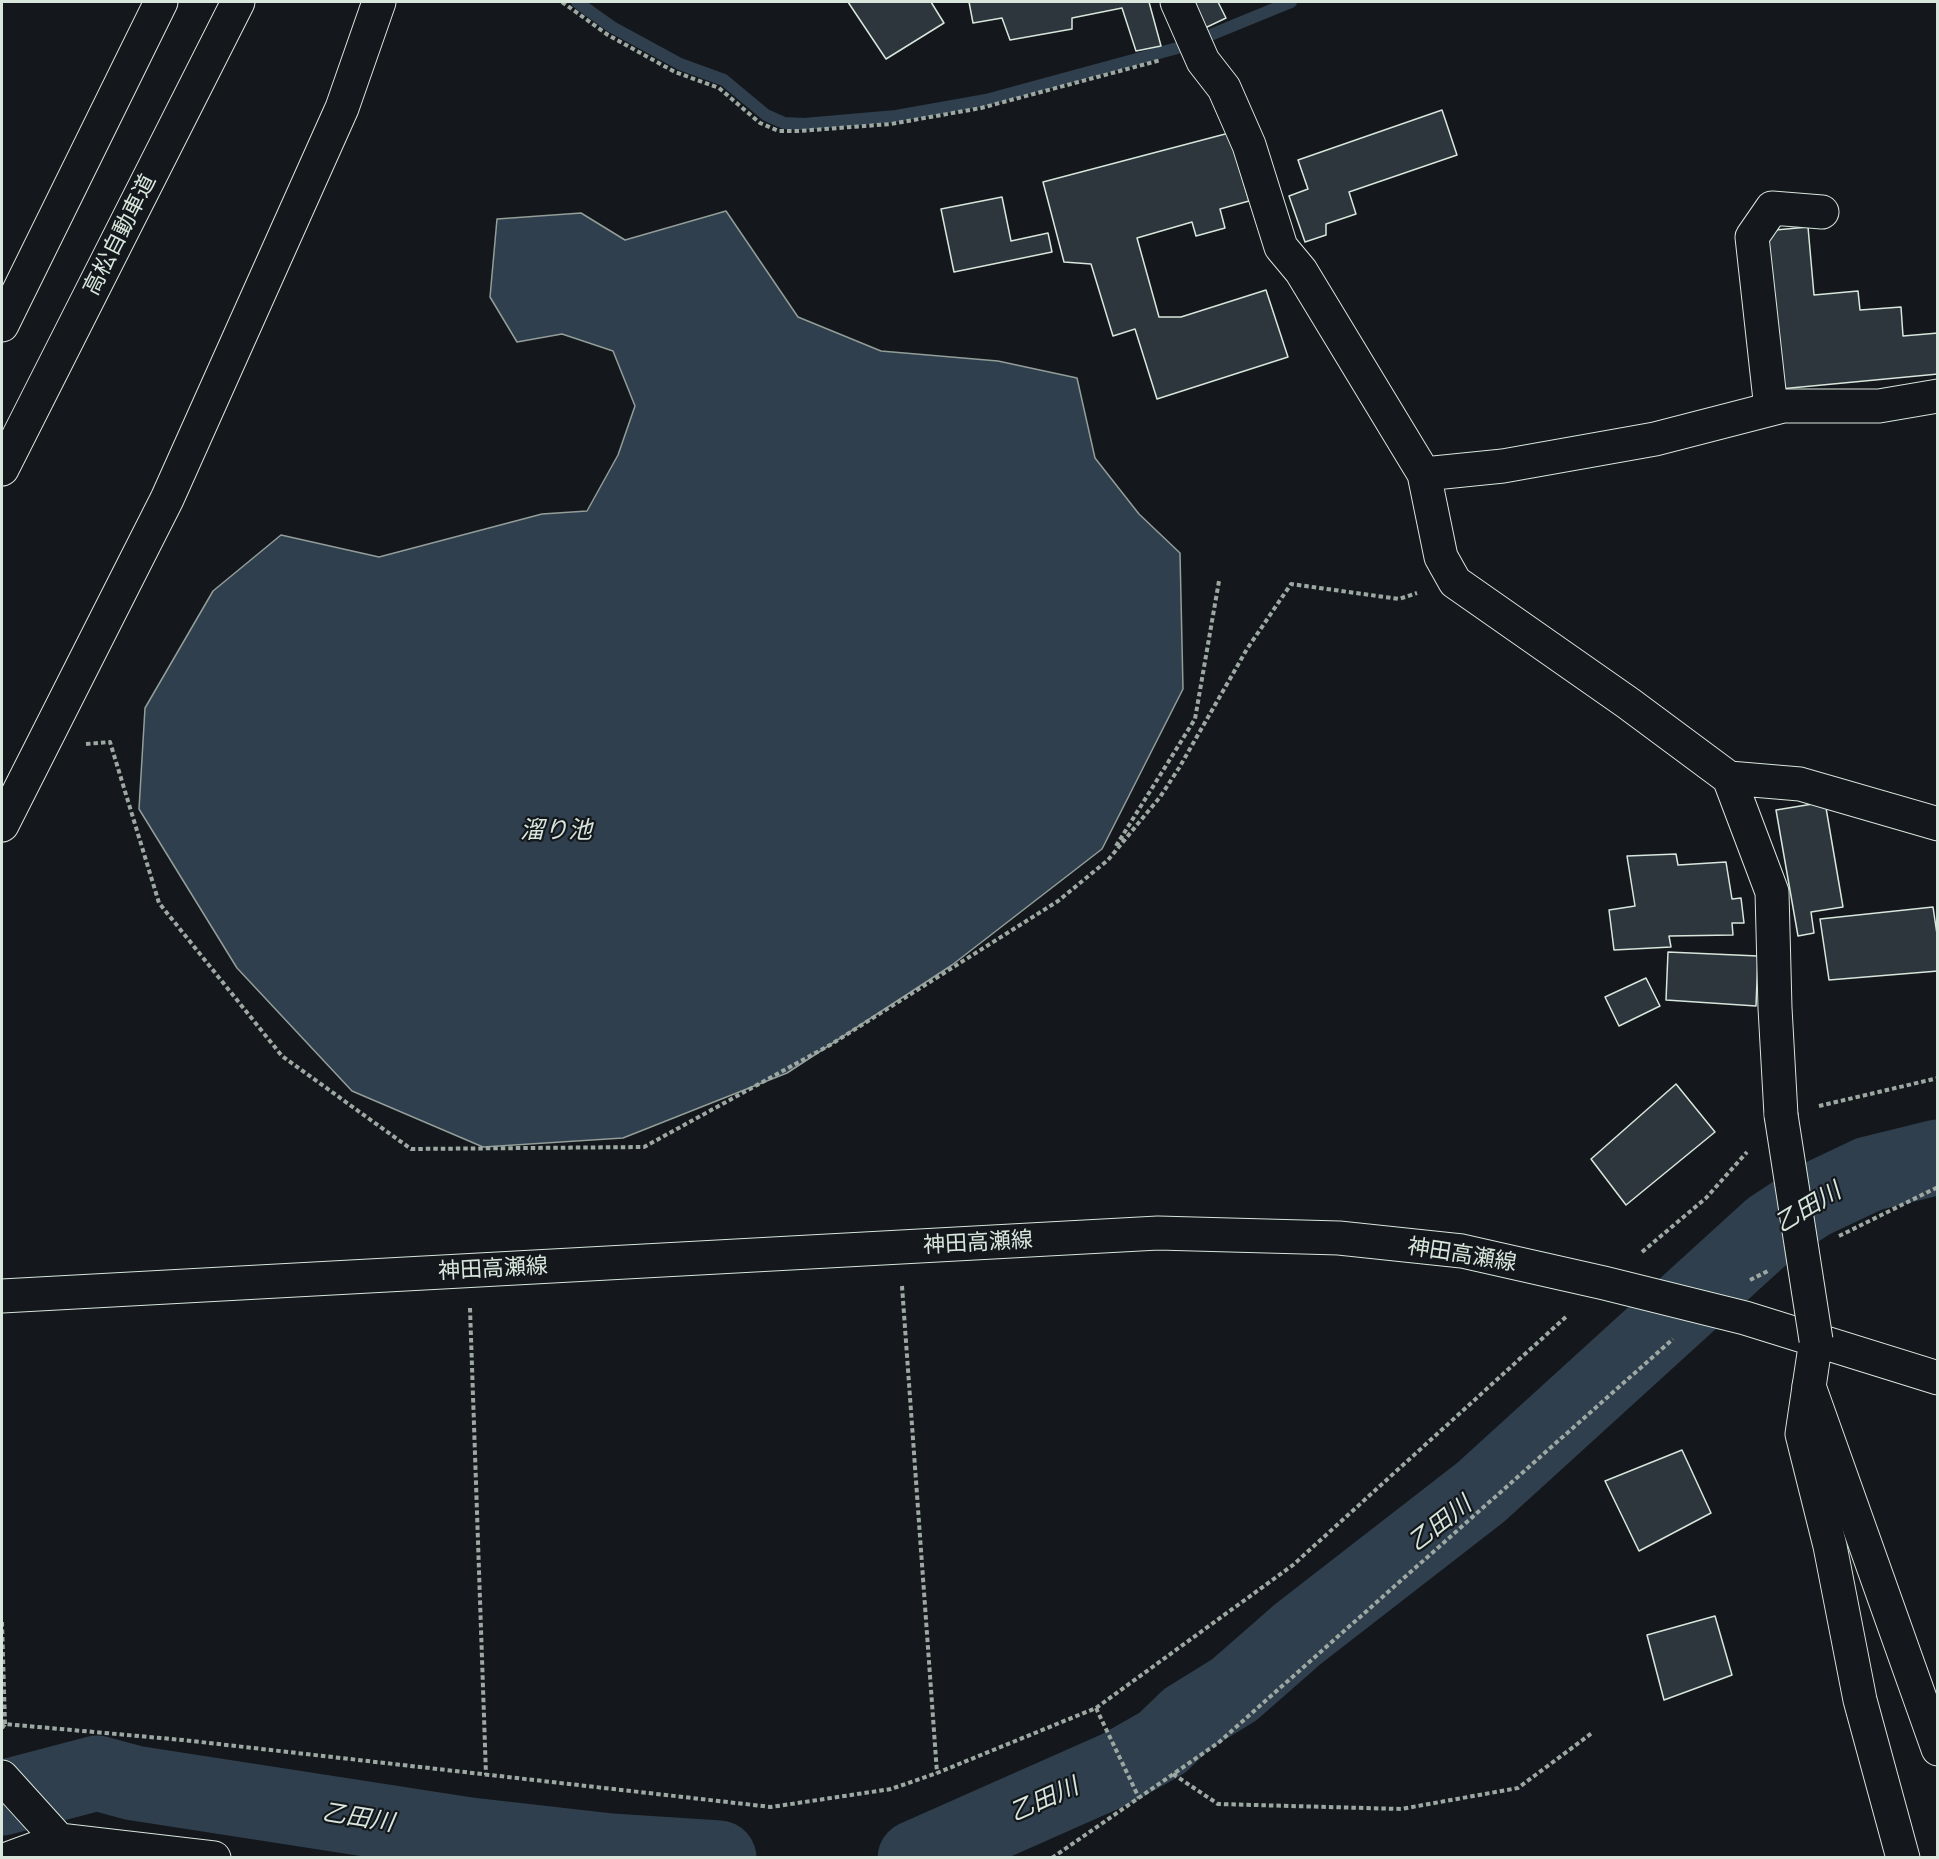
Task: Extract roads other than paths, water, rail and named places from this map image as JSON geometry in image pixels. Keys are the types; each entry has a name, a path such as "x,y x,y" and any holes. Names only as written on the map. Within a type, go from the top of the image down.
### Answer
{"main road":[{"path":"2,325 161,2"},
{"name":"高松自動車道","path":"2,469 238,2"},
{"path":"2,825 167,499 342,108 379,2"},
{"path":"1190,31 1203,61 1224,88 1249,145 1281,247 1301,271 1424,474 1441,557 1455,582 1628,703 1729,778 1800,784 1938,824"},
{"path":"1772,409 1752,237 1772,208 1822,212"},
{"path":"1424,474 1503,466 1655,439 1783,406 1879,406 1938,396"},
{"path":"1729,778 1772,892 1781,1115 1816,1340 1802,1434 1830,1546 1860,1700 1903,1857"},
{"name":"神田高瀬線","path":"2,1296 1158,1233 1340,1238 1462,1251 1604,1283 1708,1309 1938,1378"},
{"path":"1809,1386 1938,1749"},
{"path":"2,1778 59,1840"},
{"path":"10,1857 59,1840 214,1857"}],"water":[{"name":"溜り池","path":"726,211 798,317 881,351 998,361 1077,378 1095,458 1139,514 1180,553 1183,689 1102,849 952,965 787,1073 623,1138 483,1147 352,1091 237,968 139,809 145,708 213,591 281,535 379,557 542,514 587,511 618,455 635,406 613,351 562,334 517,342 490,297 497,219 581,213 625,240"}],"waterway":[{"path":"577,2 612,27 680,64 724,80 766,115 784,123 804,124 896,116 986,100 1181,47 1291,2"},
{"name":"乙田川","path":"915,1858 1118,1768 1162,1743 1187,1719 1234,1690 1298,1634 1481,1492 1771,1228 1812,1201 1869,1174 1938,1157"},
{"name":"乙田川","path":"2,1798 97,1773 134,1783 470,1835 611,1851 719,1858"}]}
